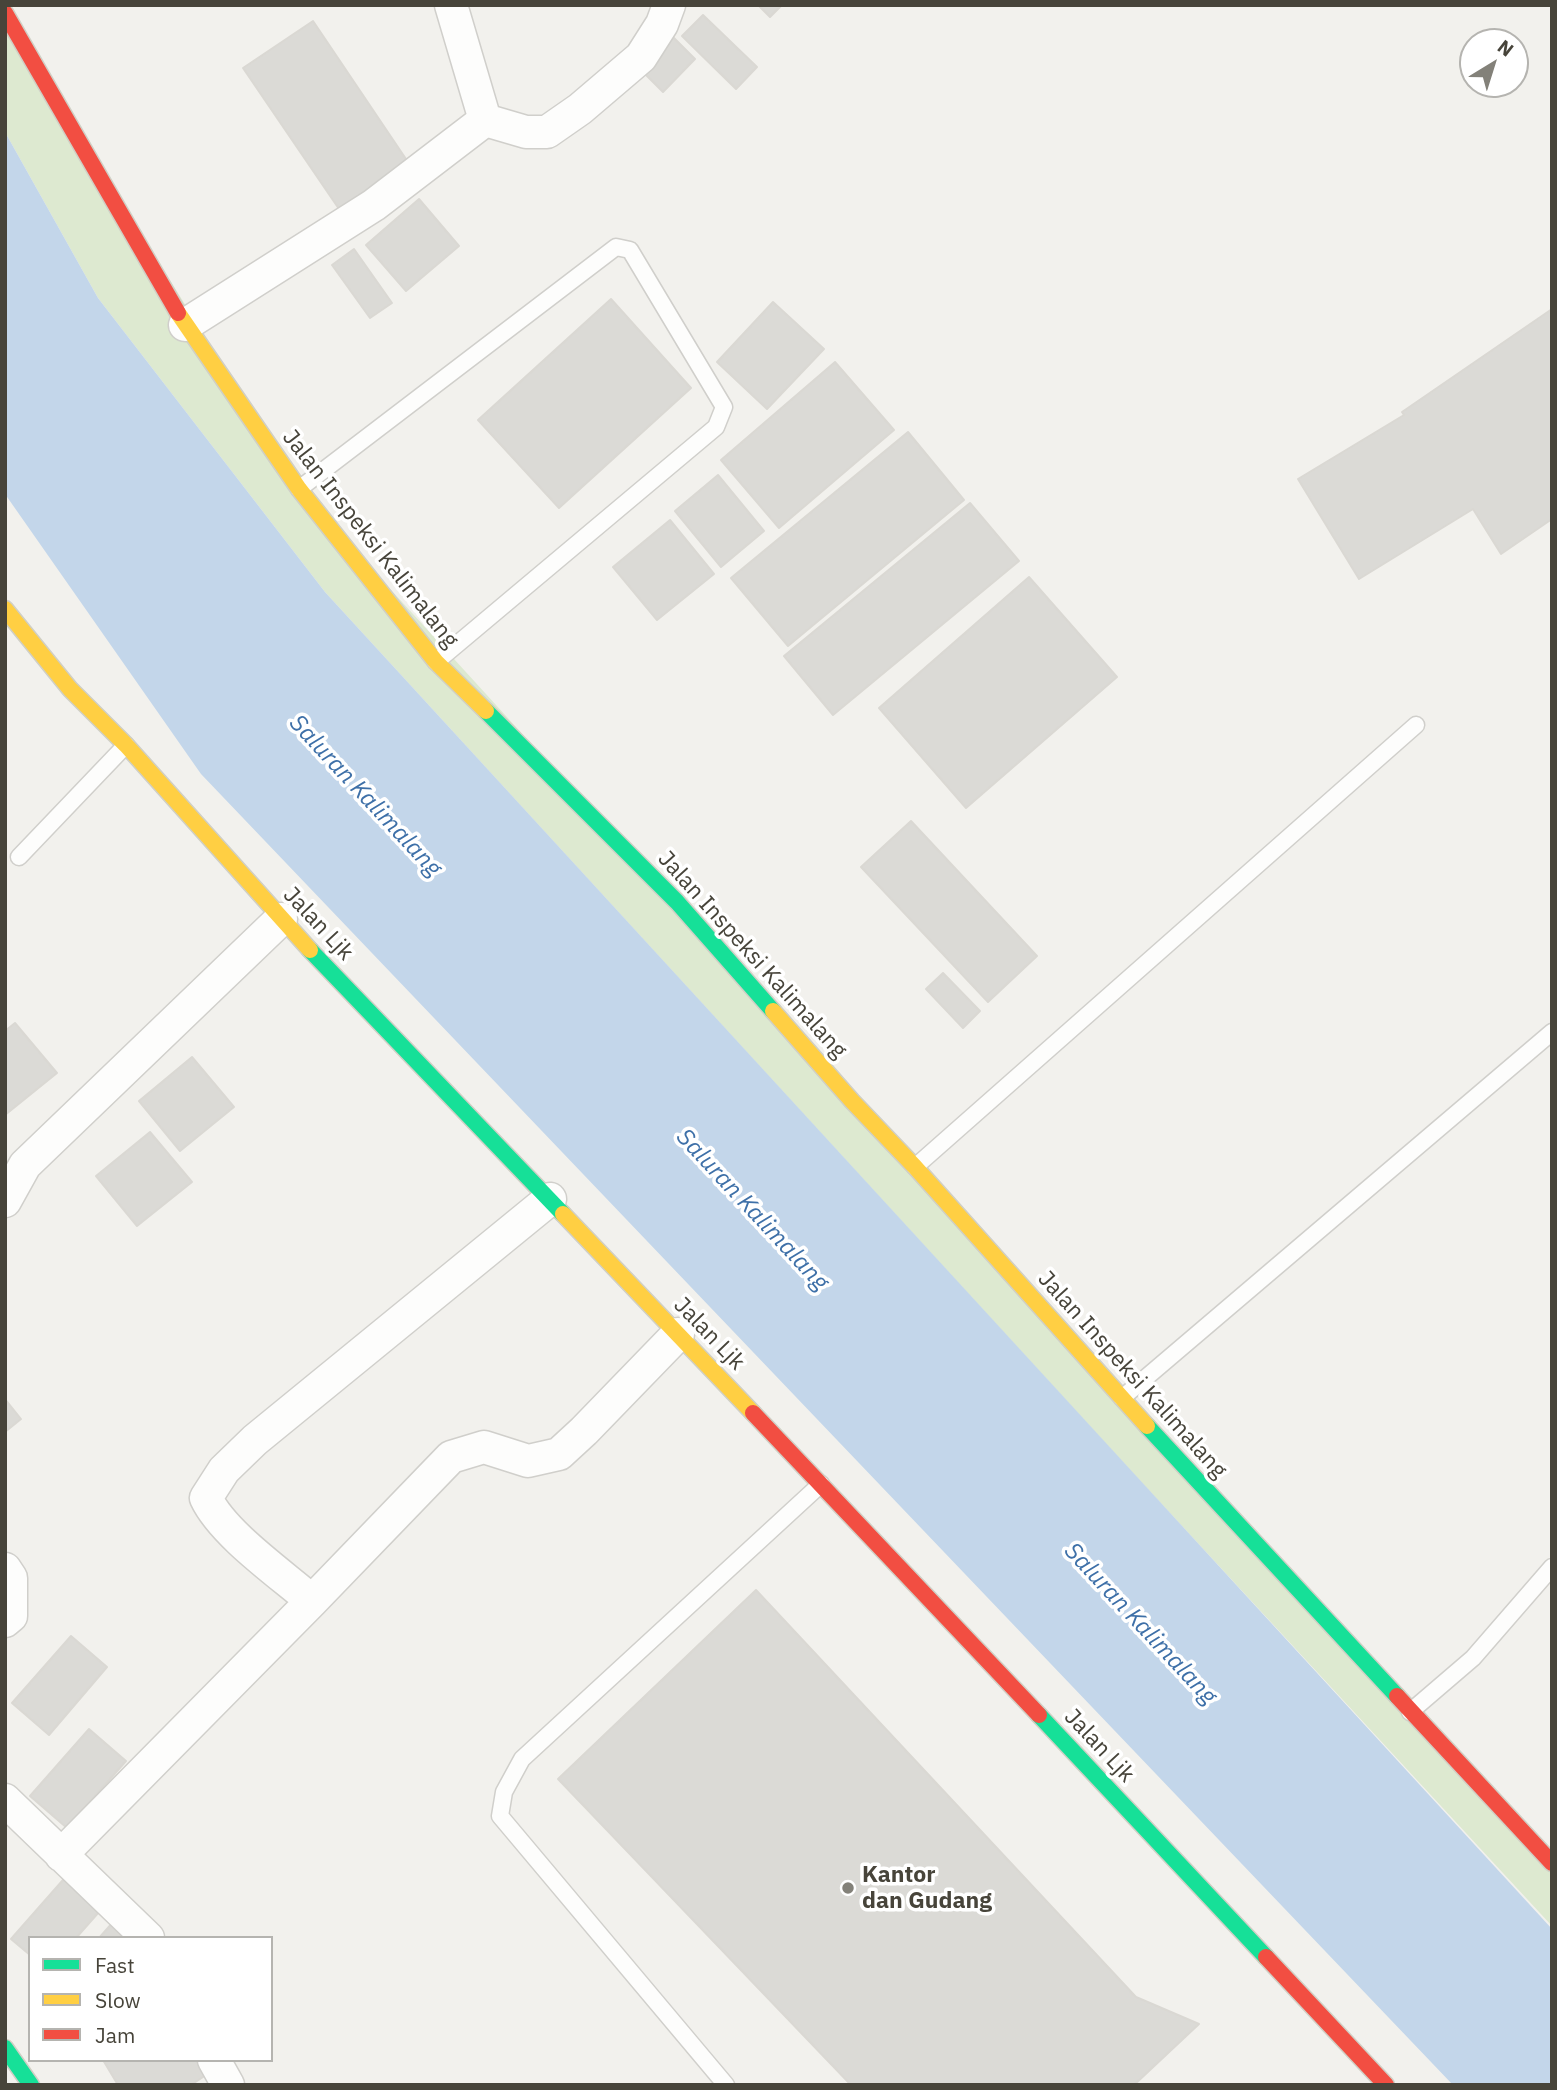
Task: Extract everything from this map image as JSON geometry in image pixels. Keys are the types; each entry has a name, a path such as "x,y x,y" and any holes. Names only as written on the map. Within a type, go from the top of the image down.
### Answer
{"main road":[{"name":"Jalan Inspeksi Kalimalang","path":"5,13 185,325 299,489 436,662 677,902 852,1101 915,1167 1121,1398 1409,1712 1552,1863"},
{"name":"Jalan Ljk","path":"5,609 70,689 126,745 281,919 821,1484 1386,2085"},
{"path":"5,2048 31,2085"}],"street":[{"path":"451,5 485,120"},
{"path":"485,120 526,132 547,132 580,109 641,57 662,24 669,5"},
{"path":"185,325 374,205 485,120"},
{"path":"5,1201 25,1165 281,919"},
{"path":"312,1601 231,1531 213,1512 206,1498 224,1470 255,1440 550,1199"},
{"path":"61,1855 451,1457 484,1447 528,1461 559,1454 678,1334"},
{"path":"5,1569 11,1578 11,1616 5,1620"},
{"path":"5,1800 146,1936"},
{"path":"215,2062 228,2085"}],"lane":[{"path":"299,489 616,247 629,250 724,407 716,427 436,662"},
{"path":"915,1167 1416,725"},
{"path":"19,857 126,745"},
{"path":"1121,1398 1552,1032"},
{"path":"726,2085 500,1816 504,1792 522,1759 821,1484"},
{"path":"1409,1712 1473,1658 1552,1567"}],"green space":[{"path":"5,13 299,489 1552,1863 1552,1926 325,592 98,298 5,132"}],"water":[{"name":"Saluran Kalimalang","path":"5,132 98,298 325,592 1552,1929 1552,2085 1453,2085 201,774 5,494"}],"building":[{"path":"758,5 782,5 770,17"},
{"path":"703,15 757,67 736,89 682,36"},
{"path":"313,21 408,162 339,209 243,68"},
{"path":"670,34 695,59 663,92 638,67"},
{"path":"419,199 459,246 406,291 366,245"},
{"path":"354,249 392,303 370,318 332,265"},
{"path":"611,299 691,388 559,508 478,420"},
{"path":"773,302 824,349 767,409 717,362"},
{"path":"1552,309 1552,519 1501,554 1473,509 1359,579 1298,479 1404,415 1402,412"},
{"path":"835,362 894,430 779,528 721,460"},
{"path":"908,432 964,500 788,646 731,578"},
{"path":"718,475 764,531 721,567 675,511"},
{"path":"970,503 1019,561 833,715 784,656"},
{"path":"670,520 714,574 657,620 613,567"},
{"path":"1029,577 1117,677 966,808 879,708"},
{"path":"911,821 1037,956 988,1002 861,867"},
{"path":"943,973 980,1011 963,1028 926,989"},
{"path":"15,1023 57,1073 5,1115 5,1031"},
{"path":"192,1057 234,1107 180,1151 139,1101"},
{"path":"150,1132 192,1182 137,1226 96,1176"},
{"path":"5,1399 21,1419 5,1432"},
{"name":"Kantor dan Gudang","path":"756,1590 1136,1997 1199,2024 1134,2085 851,2085 558,1779"},
{"path":"71,1636 107,1667 49,1735 12,1703"},
{"path":"89,1729 126,1761 67,1828 30,1796"},
{"path":"70,1872 106,1904 78,1936 28,1936 28,1953 11,1939"},
{"path":"114,1921 131,1936 101,1936"},
{"path":"104,2062 206,2062 212,2071 191,2085 118,2085"}],"traffic: fast":[{"path":"486,711 677,902 773,1011"},
{"path":"310,950 563,1214"},
{"path":"1147,1426 1397,1696"},
{"path":"1039,1715 1266,1957"},
{"path":"5,2048 31,2085"}],"traffic: slow":[{"path":"178,313 299,489 436,662 486,711"},
{"path":"5,609 70,689 126,745 310,950"},
{"path":"773,1011 1147,1426"},
{"path":"563,1214 753,1413"}],"traffic: jam":[{"path":"5,13 178,313"},
{"path":"753,1413 1039,1715"},
{"path":"1397,1696 1552,1863"},
{"path":"1266,1957 1386,2085"}],"place":[{"name":"Kantor dan Gudang","path":"848,1888"}]}
